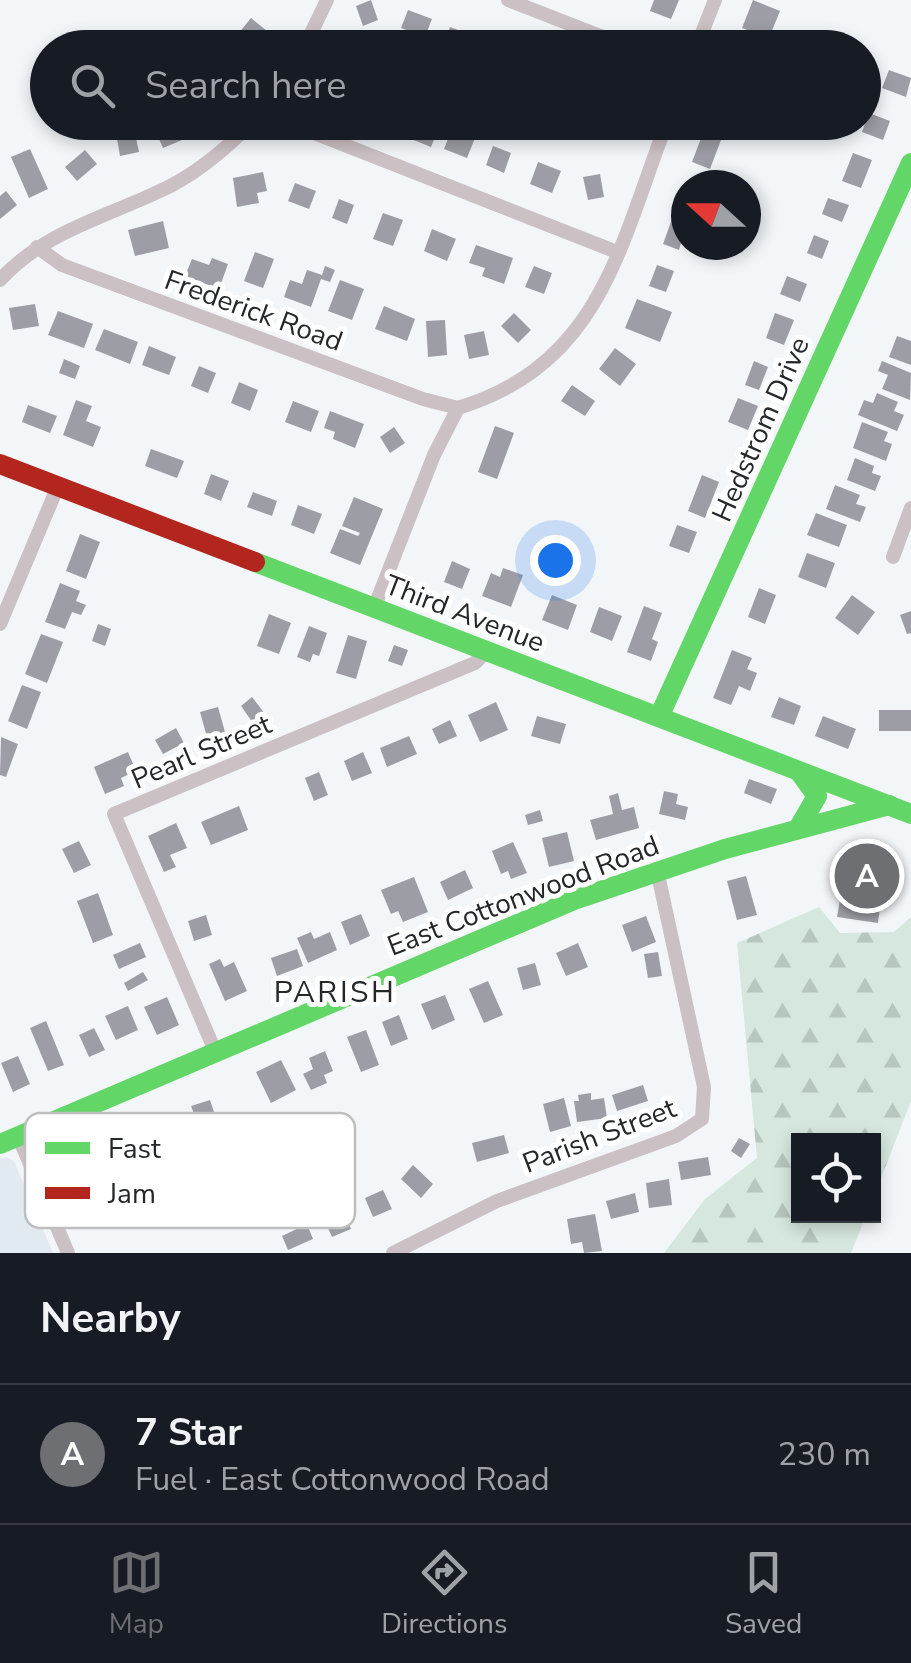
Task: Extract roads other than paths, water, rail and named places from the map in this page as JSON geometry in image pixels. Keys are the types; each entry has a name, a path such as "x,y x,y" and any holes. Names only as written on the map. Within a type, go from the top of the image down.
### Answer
{"street":[{"path":"313,30 327,0"},
{"path":"508,0 584,30"},
{"path":"703,30 715,0"},
{"path":"0,280 61,232 162,190 200,168 232,140"},
{"path":"332,140 617,252"},
{"path":"374,608 434,455 458,408 514,386 563,349 598,298 660,140"},
{"name":"Hedstrom Drive","path":"659,717 911,163"},
{"name":"Frederick Road","path":"38,247 62,265 423,399 458,408"},
{"name":"Third Avenue","path":"0,464 911,814"},
{"path":"0,624 58,486"},
{"path":"893,557 911,508"},
{"name":"Pearl Street","path":"215,1051 114,814 475,663 487,652"},
{"path":"795,770 817,796 798,830"},
{"name":"East Cottonwood Road","path":"71,1113 500,928 658,870 911,800"},
{"name":"Parish Street","path":"393,1253 497,1201 676,1136 702,1119 704,1087 658,870"},
{"path":"9,1140 25,1171"},
{"path":"55,1228 68,1253"}],"place":[{"name":"7 Star","path":"867,876"}],"district":[{"name":"PARISH","path":"335,992"}]}
